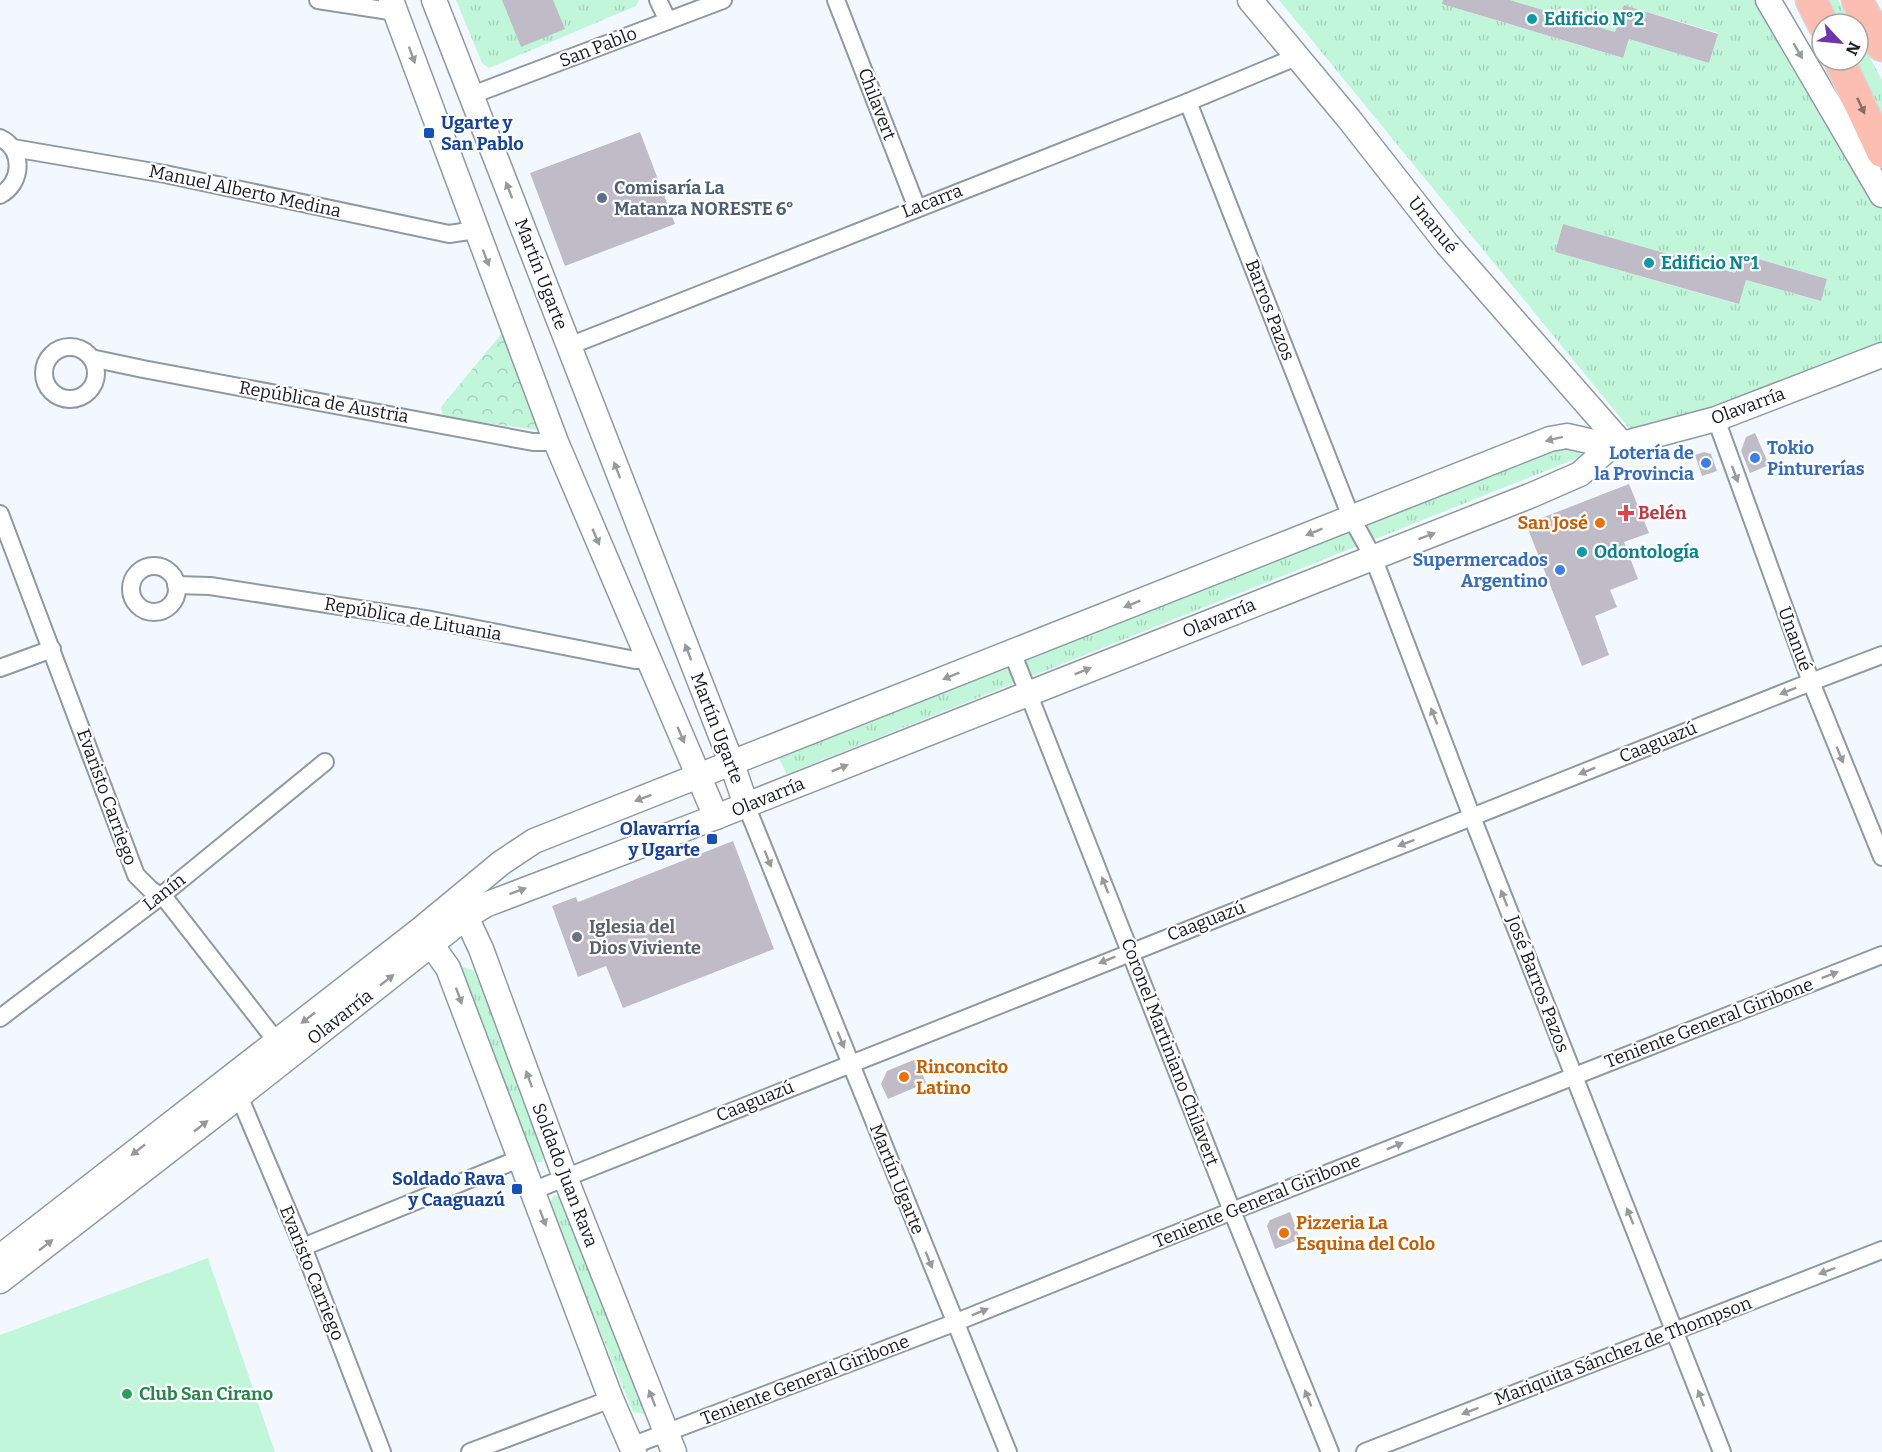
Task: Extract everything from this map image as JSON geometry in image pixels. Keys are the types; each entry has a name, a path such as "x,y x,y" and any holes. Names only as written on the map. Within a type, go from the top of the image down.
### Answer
{"highway":[{"path":"1857,0 1882,46"},
{"path":"1845,72 1882,152"}],"street":[{"path":"318,0 394,6"},
{"name":"Martín Ugarte","path":"434,0 746,805 1008,1452"},
{"path":"658,0 668,21"},
{"name":"San Pablo","path":"472,95 723,0"},
{"name":"Chilavert","path":"837,0 916,207"},
{"name":"Unanué","path":"1250,0 1349,119 1447,244 1616,445"},
{"path":"1768,0 1882,195"},
{"name":"Martín Ugarte","path":"394,6 556,442 716,817"},
{"name":"Lacarra","path":"569,346 916,207 1188,102 1296,57"},
{"name":"Barros Pazos","path":"1188,102 1351,517"},
{"name":"Manuel Alberto Medina","path":"6,143 449,234 455,235 476,230"},
{"name":"Manuel Alberto Medina","path":"0,195 11,186 18,167 17,157 6,143"},
{"name":"Olavarría","path":"462,908 500,897 716,817 1580,474 1616,445 1716,419 1882,355"},
{"name":"República de Austria","path":"91,358 533,442 556,442"},
{"name":"Unanué","path":"1716,419 1810,682 1882,856"},
{"name":"Olavarría","path":"0,1281 239,1096 462,908 510,856 534,841 1550,439 1567,436 1616,445"},
{"name":"Evaristo Carriego","path":"0,514 136,875 161,896 277,1042"},
{"name":"José Barros Pazos","path":"1351,517 1373,557 1472,817 1722,1452"},
{"name":"República de Lituania","path":"176,585 210,586 431,620 635,660 649,660"},
{"path":"0,668 52,650"},
{"name":"Coronel Martiniano Chilavert","path":"1012,652 1232,1211 1330,1452"},
{"name":"Caaguazú","path":"532,1191 1131,951 1882,655"},
{"name":"Lanín","path":"3,1015 161,896 325,762"},
{"name":"Soldado Juan Rava","path":"462,908 481,949 565,1177 670,1443"},
{"name":"Olavarría","path":"0,1257 277,1042 426,937"},
{"name":"Soldado Juan Rava","path":"426,937 448,968 610,1399 632,1449"},
{"name":"Teniente General Giribone","path":"632,1449 670,1443 954,1323 1232,1211 1882,955"},
{"path":"0,996 3,1015"},
{"name":"Evaristo Carriego","path":"239,1096 303,1247 382,1452"},
{"path":"303,1247 519,1159"},
{"name":"Mariquita Sánchez de Thompson","path":"1365,1452 1882,1250"},
{"path":"470,1452 610,1399"}],"green space":[{"path":"456,0 639,0 636,6 489,68 482,63"},
{"path":"1279,0 1450,0 1449,6 1622,58 1629,39 1709,63 1718,33 1624,5 1615,32 1510,0 1760,0 1882,209 1882,344 1654,428 1636,431 1628,427","holes":["1563,224 1735,273 1741,254 1827,279 1820,301 1746,280 1738,304 1555,252"]},
{"path":"1822,0 1838,0 1844,12 1828,12"},
{"path":"1870,58 1882,80 1882,130 1855,72 1870,72"},
{"path":"502,333 541,426 537,430 443,417 441,407"},
{"path":"1571,444 1583,456 787,774 778,757"},
{"path":"464,967 474,971 545,1151 542,1162 535,1162 532,1157 459,971"},
{"path":"554,1195 564,1199 646,1409 644,1414 633,1412 549,1205"},
{"name":"Club San Cirano","path":"208,1258 275,1452 0,1452 0,1335"}],"building":[{"path":"502,0 553,0 565,29 521,47"},
{"name":"Edificio N°2","path":"1443,0 1510,0 1615,32 1624,5 1718,34 1709,63 1629,39 1623,58 1442,4"},
{"name":"Comisaría La Matanza NORESTE 6°","path":"640,132 675,224 565,266 530,173"},
{"name":"Edificio N°1","path":"1563,224 1735,273 1741,254 1827,279 1821,301 1746,280 1739,304 1555,252"},
{"name":"Tokio Pinturerías","path":"1755,433 1769,465 1750,473 1741,451 1746,437"},
{"name":"Lotería de la Provincia","path":"1704,452 1711,454 1717,471 1702,476 1695,455"},
{"path":"1629,484 1649,533 1624,542 1638,579 1610,590 1617,607 1595,616 1609,655 1582,666 1526,524"},
{"path":"733,841 774,949 623,1008 606,966 578,977 552,906 576,897 578,902"},
{"name":"Rinconcito Latino","path":"916,1059 926,1083 888,1099 881,1084 887,1071"},
{"name":"Pizzeria La Esquina del Colo","path":"1290,1212 1300,1239 1275,1249 1267,1226 1270,1220"}],"place":[{"name":"Edificio N°2","path":"1532,19"},
{"name":"Ugarte y San Pablo","path":"429,133"},
{"name":"Comisaría La Matanza NORESTE 6°","path":"602,198"},
{"name":"Edificio N°1","path":"1649,263"},
{"name":"Tokio Pinturerías","path":"1755,458"},
{"name":"Lotería de la Provincia","path":"1706,463"},
{"name":"Belén","path":"1626,513"},
{"name":"San José","path":"1600,523"},
{"name":"Odontología","path":"1582,552"},
{"name":"Supermercados Argentino","path":"1560,570"},
{"name":"Olavarría y Ugarte","path":"712,839"},
{"name":"Iglesia del Dios Viviente","path":"577,937"},
{"name":"Rinconcito Latino","path":"904,1077"},
{"name":"Soldado Rava y Caaguazú","path":"517,1189"},
{"name":"Pizzeria La Esquina del Colo","path":"1284,1233"},
{"name":"Club San Cirano","path":"127,1394"}]}
